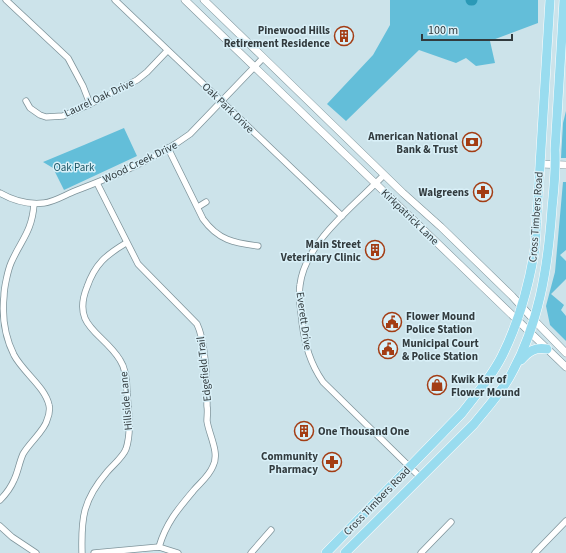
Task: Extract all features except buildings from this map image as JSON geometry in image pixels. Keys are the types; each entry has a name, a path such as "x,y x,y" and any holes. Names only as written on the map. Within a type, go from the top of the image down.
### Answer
{"main road":[{"name":"Cross Timbers Road","path":"326,553 462,413 478,393 502,357 518,320 531,270 534,248 550,0"},
{"name":"Cross Timbers Road","path":"345,553 474,424 492,403 515,367 530,333 546,273 550,247 556,165 555,150 564,0"},
{"path":"515,367 532,349 539,347 548,349"},
{"path":"444,432 455,443"},
{"path":"350,528 360,538"}],"street":[{"path":"6,0 68,58 83,86 90,104"},
{"name":"Oak Park Drive","path":"115,0 342,216"},
{"name":"Kirkpatrick Lane","path":"185,0 566,367"},
{"name":"Kirkpatrick Lane","path":"204,0 384,175 441,227 522,306 566,353"},
{"name":"Laurel Oak Drive","path":"26,101 30,108 40,115 46,117 63,116 137,80 167,51"},
{"path":"255,67 263,58"},
{"name":"Wood Creek Drive","path":"0,193 12,200 34,204 53,201 97,183 168,148 190,134 255,67"},
{"path":"168,148 208,225 226,240 258,246"},
{"path":"540,164 566,165"},
{"name":"Everett Drive","path":"384,175 342,216 319,242 310,257 300,285 301,315 308,351 314,369 323,382 420,477"},
{"name":"Edgefield Trail","path":"97,183 126,243 138,264 192,319 200,330 203,347 207,422 215,460 214,466 170,520 159,547"},
{"path":"198,207 206,202"},
{"path":"0,500 14,481 24,454 32,440 47,422 50,406 44,393 13,354 2,316 4,295 10,264 28,232 33,218 34,204"},
{"path":"430,236 441,227"},
{"name":"Hillside Lane","path":"82,553 84,512 90,494 125,451 129,438 126,381 121,361 89,326 82,309 82,300 90,277 100,262 110,253 126,243"},
{"path":"535,553 566,521"},
{"path":"421,553 451,522"},
{"path":"0,526 12,537 36,553"},
{"path":"252,553 271,530"},
{"path":"94,553 159,547 178,553"}],"green space":[{"path":"390,0 538,0 538,23 490,41 495,63 476,66 466,58 456,63 419,50 346,121 327,104 373,55 390,25"},
{"path":"566,111 566,158 561,158 563,123"},
{"name":"Oak Park","path":"124,128 137,156 64,190 53,168 43,162 84,145"},
{"path":"563,182 566,182 566,250 560,255 566,261 566,279 551,294 564,305 561,310 566,316 566,341 550,325 546,306 555,272"}],"place":[{"name":"Pinewood Hills Retirement Residence","path":"344,36"},
{"name":"American National Bank & Trust","path":"472,142"},
{"name":"Walgreens","path":"483,192"},
{"name":"Main Street Veterinary Clinic","path":"375,250"},
{"name":"Flower Mound Police Station","path":"392,322"},
{"name":"Municipal Court & Police Station","path":"388,349"},
{"name":"Kwik Kar of Flower Mound","path":"437,385"},
{"name":"One Thousand One","path":"304,431"},
{"name":"Community Pharmacy","path":"332,462"}]}
